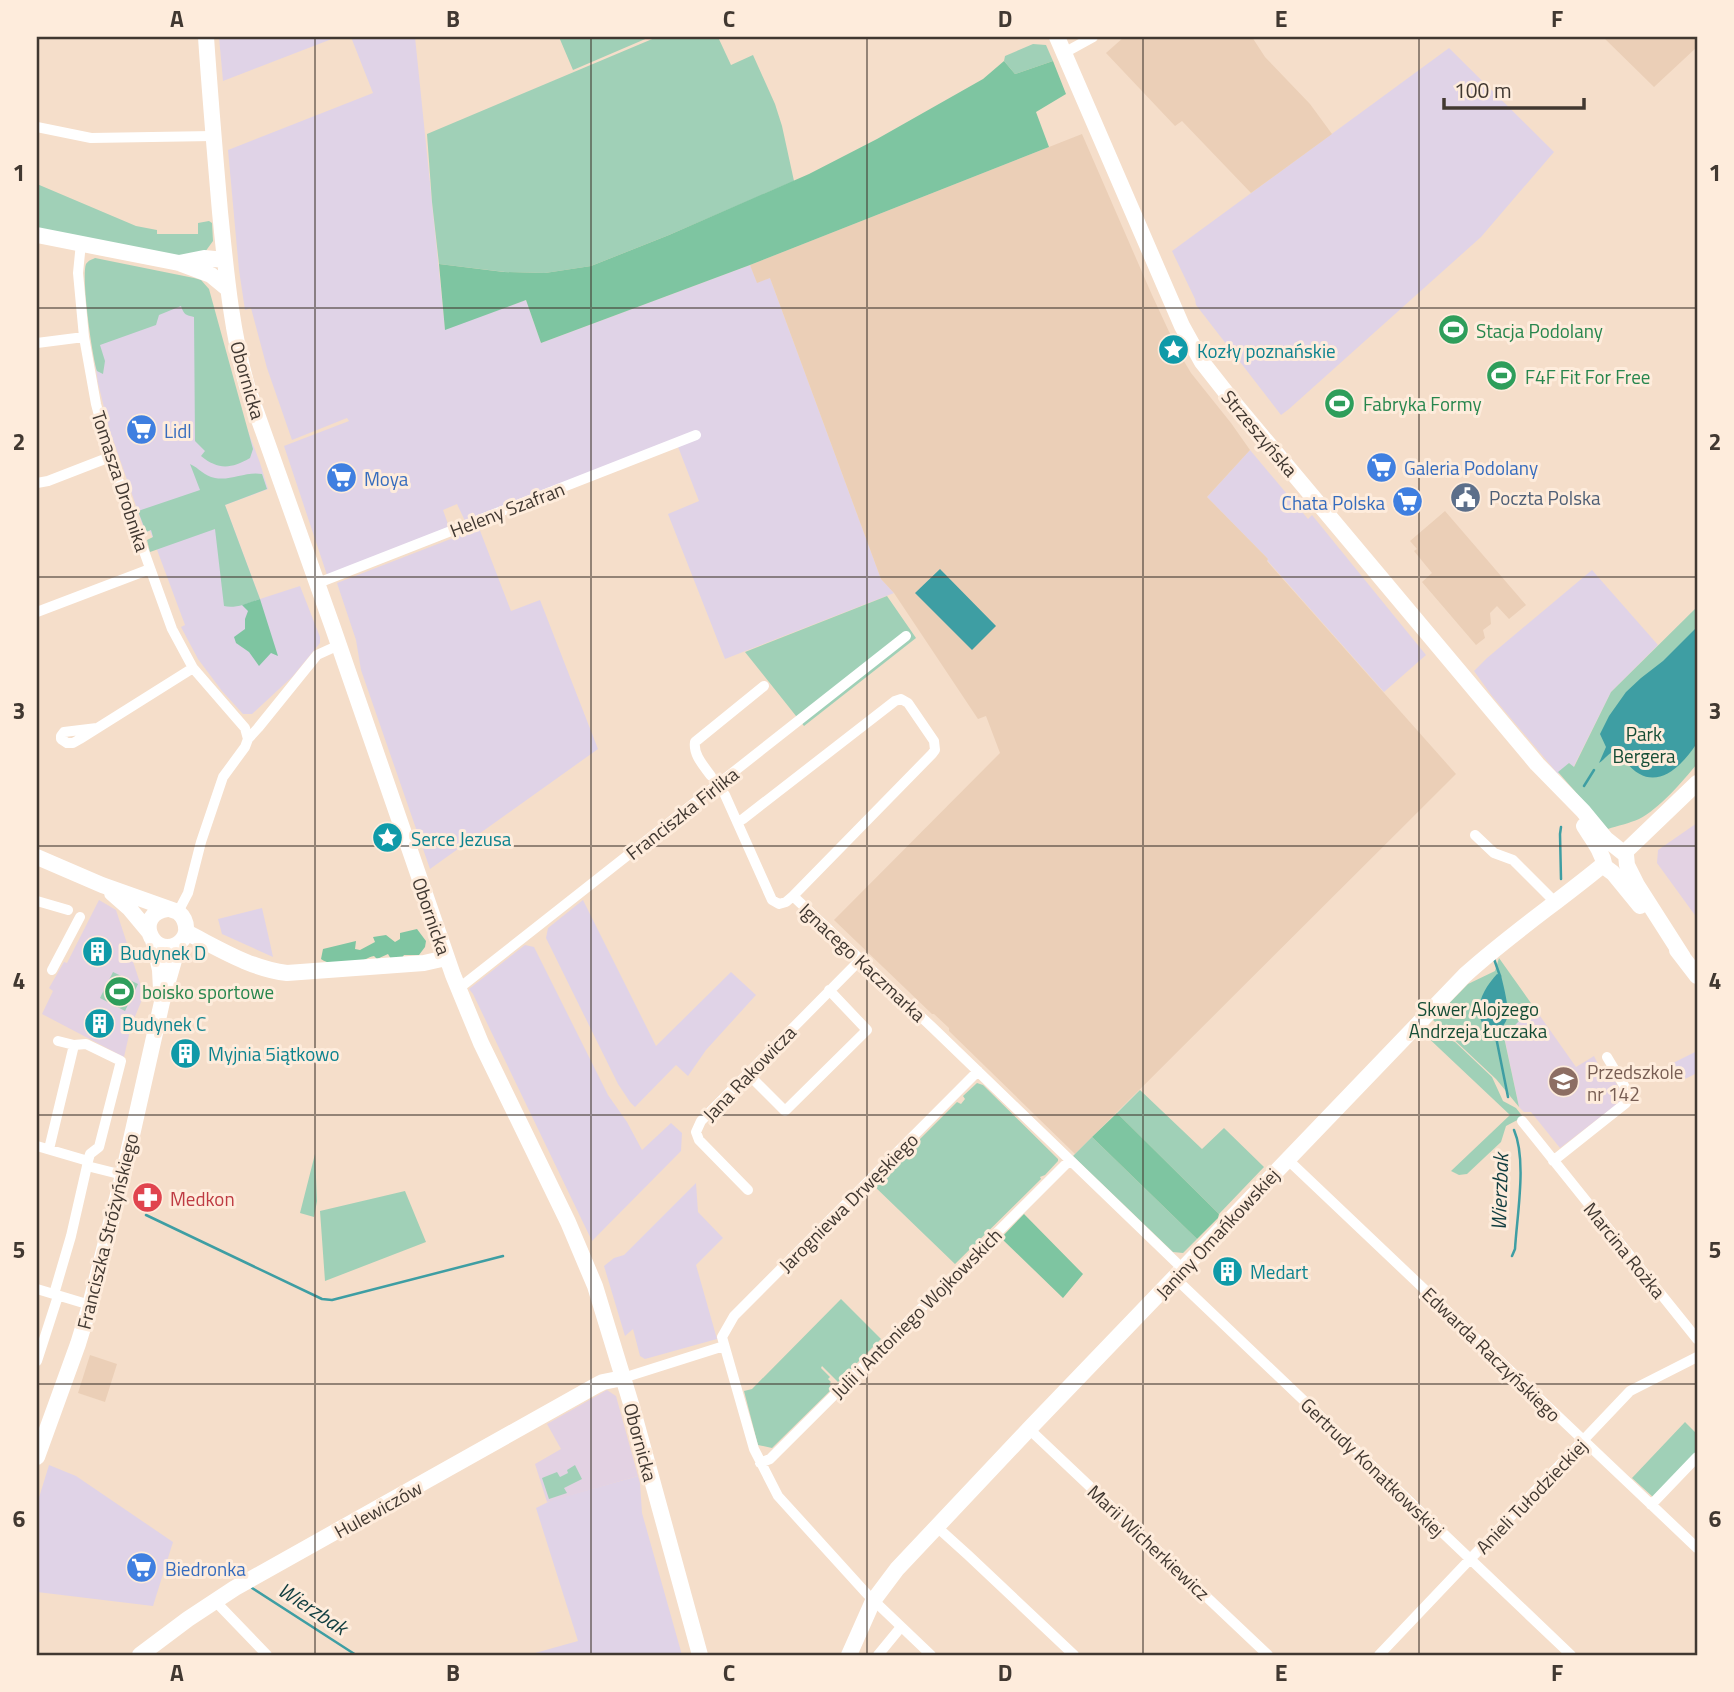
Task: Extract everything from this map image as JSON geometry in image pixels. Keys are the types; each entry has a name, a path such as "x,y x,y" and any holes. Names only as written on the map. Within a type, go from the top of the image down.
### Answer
{"street":[{"name":"Obornicka","path":"206,37 228,289 234,331 247,386 318,583 446,958 481,1043 583,1254 595,1286 624,1378 700,1655"},
{"name":"Strzeszyńska","path":"1057,37 1182,326 1202,362 1548,776 1606,839 1615,860 1697,976"},
{"path":"1064,53 1093,37"},
{"path":"37,127 91,138 213,136"},
{"path":"37,235 179,263 206,265 225,260"},
{"path":"206,265 222,236"},
{"name":"Tomasza Drobnika","path":"81,243 78,273 84,337 96,404 110,457 172,629 193,668 245,728 248,739"},
{"path":"206,265 228,289"},
{"path":"37,343 84,337"},
{"name":"Heleny Szafran","path":"318,583 696,435"},
{"path":"37,483 110,457"},
{"path":"37,612 150,569"},
{"name":"Franciszka Firlika","path":"458,989 906,636"},
{"path":"151,936 149,923 152,916 159,911 172,910 188,892 201,842 223,777 248,739 317,656 339,645"},
{"path":"97,728 193,668"},
{"name":"Franciszka Firlika","path":"711,776 696,753 695,742 764,686"},
{"name":"Ignacego Kaczmarka","path":"737,822 895,701 901,699 908,703 934,741 935,750 793,896 1070,1160 1179,1274"},
{"path":"1615,860 1697,783"},
{"name":"Franciszka Firlika","path":"725,794 772,900 779,904 793,896"},
{"path":"1475,835 1494,853 1513,860 1555,902"},
{"path":"37,857 102,885 172,910 185,921 182,937 173,946 159,945 129,908 102,885"},
{"name":"Janiny Omańkowskiej","path":"849,1655 873,1601 897,1569 1287,1159 1465,975 1579,885 1606,881 1615,860"},
{"path":"37,901 68,910"},
{"path":"52,970 80,917"},
{"name":"Franciszka Stróżyńskiego","path":"151,936 160,970 162,1002"},
{"path":"182,937 249,963 287,973 415,964 446,958"},
{"name":"Franciszka Stróżyńskiego","path":"37,1457 90,1305 162,1002 182,937"},
{"name":"Jana Rakowicza","path":"748,1190 699,1140 696,1132 701,1121 860,960"},
{"path":"747,1073 785,1111 867,1030 829,990"},
{"path":"37,1361 90,1154 99,1147 121,1061 86,1044 74,1045 58,1041"},
{"path":"49,1149 74,1045"},
{"path":"1553,1161 1626,1103 1629,1094 1607,1057"},
{"name":"Jarogniewa Drwęskiego","path":"723,1342 734,1316 978,1071"},
{"name":"Marcina Rożka","path":"1522,1121 1697,1339"},
{"path":"37,1146 122,1175"},
{"name":"Edwarda Raczyńskiego","path":"1287,1159 1697,1548"},
{"name":"Julii i Antoniego Wojkowskich","path":"760,1463 770,1459 1070,1160"},
{"name":"Gertrudy Konatkowskiej","path":"1179,1274 1572,1655"},
{"path":"37,1289 90,1305"},
{"path":"624,1378 662,1367 723,1342 754,1450 778,1496 873,1601 931,1655"},
{"name":"Anieli Tułodzieckiej","path":"1380,1655 1630,1391 1697,1357"},
{"name":"Hulewiczów","path":"140,1655 235,1588 597,1385 624,1378"},
{"name":"Marii Wicherkiewicz","path":"1029,1429 1268,1655"},
{"path":"1651,1505 1697,1457"},
{"path":"937,1527 1074,1655"},
{"path":"215,1601 263,1651 250,1655"},
{"path":"878,1655 901,1628"}],"shaded area":[{"path":"219,37 337,37 223,81"},
{"path":"351,37 415,37 445,329 526,300 541,343 750,265 757,282 770,278 881,579 894,593 725,659 668,514 699,501 675,439 465,521 457,504 443,510 449,527 327,575 284,446 349,421 347,418 292,440 267,368 251,308 245,310 228,150 373,93"},
{"path":"1124,37 1252,37 1265,57 1310,104 1332,134 1251,193 1182,121 1175,126 1106,53"},
{"path":"1603,37 1697,37 1697,47 1654,87"},
{"path":"1449,48 1554,152 1481,237 1281,415 1196,305 1172,251"},
{"path":"1082,134 1178,351 1191,373 1250,450 1207,497 1268,559 1456,774 1075,1154 949,1031 949,1028 834,920 1000,753 986,716 978,719 894,593 881,579 770,278 757,283 750,265"},
{"path":"209,294 231,386 268,489 225,505 260,599 300,586 320,637 320,643 292,677 252,714 243,714 222,691 198,659 181,627 185,625 150,531 145,532 109,428 98,383 91,336"},
{"path":"1250,450 1308,519 1312,515 1426,655 1384,692 1268,559 1207,497"},
{"path":"1445,511 1526,605 1509,619 1497,606 1490,613 1491,624 1483,630 1485,638 1476,645 1422,582 1432,573 1414,551 1417,549 1410,541"},
{"path":"479,528 511,611 540,600 598,749 430,869 361,670 356,640 337,583"},
{"path":"1592,570 1658,645 1611,692 1573,768 1569,763 1558,774 1474,671"},
{"path":"1697,823 1697,918 1657,863 1658,850"},
{"path":"99,900 116,910 144,995 131,1026 124,1057 42,1014 53,991 49,988 64,962 67,963"},
{"path":"583,900 656,1046 731,972 756,995 706,1050 688,1076 676,1065 635,1107 618,1084 546,938 548,928"},
{"path":"262,908 273,957 222,934 218,919"},
{"path":"525,945 534,947 608,1095 642,1150 671,1123 682,1133 681,1151 592,1241 469,989"},
{"name":"Przedszkole nr 142","path":"1533,1006 1576,1067 1594,1056 1599,1066 1608,1070 1622,1093 1621,1101 1560,1148 1531,1112 1524,1112 1519,1107 1504,1036"},
{"path":"1697,1051 1697,1073 1679,1082 1669,1065"},
{"path":"696,1183 698,1212 723,1238 696,1265 717,1339 645,1359 640,1356 633,1329 625,1336 604,1266 614,1258 624,1255"},
{"path":"90,1355 117,1364 105,1402 78,1393"},
{"path":"607,1390 616,1396 638,1476 547,1502 535,1464 561,1449 547,1424"},
{"path":"49,1465 76,1476 173,1542 153,1606 37,1592 37,1504"},
{"path":"638,1476 642,1513 682,1655 536,1655 535,1653 578,1641 536,1508 552,1500"}],"green space":[{"path":"559,37 650,37 573,70"},
{"path":"657,37 718,37 731,65 753,55 775,104 794,181 591,266 545,273 505,272 439,264 427,134"},
{"path":"1033,44 1046,45 1053,61 1015,74 1004,61 1005,56"},
{"path":"1004,61 1015,74 1053,61 1066,94 1036,112 1049,147 750,265 541,343 526,300 445,330 439,264 504,272 545,273 591,266 809,174 983,79"},
{"path":"37,184 136,226 157,230 157,234 198,234 198,223 209,221 212,223 213,241 205,252 182,257 37,229"},
{"path":"95,258 194,278 201,280 209,289 253,449 250,458 231,466 219,466 201,456 205,451 195,441 194,317 186,314 181,306 159,315 156,325 100,345 105,361 103,374 97,371 85,284 86,264"},
{"path":"190,464 215,478 262,474 267,489 225,505 260,599 237,606 224,606 215,529 150,552 147,540 153,537 151,530 146,532 138,511 200,490"},
{"path":"887,596 916,638 804,726 745,652"},
{"path":"260,599 278,656 271,653 259,666 249,652 236,643 234,637 245,629 248,611 242,605"},
{"name":"Park Bergera","path":"1697,607 1697,764 1655,809 1635,820 1608,829 1558,772 1569,763 1574,767 1611,692"},
{"path":"417,929 426,941 419,955 404,955 401,959 391,959 388,954 377,959 374,956 357,963 343,964 329,963 321,959 323,949 356,941 355,949 360,950 375,942 373,937 386,935 395,942 400,939 400,933"},
{"name":"Skwer Alojzego Andrzeja Łuczaka","path":"1499,958 1533,1006 1504,1037 1519,1107 1496,1079 1433,1020 1468,984 1495,971"},
{"name":"boisko sportowe","path":"113,972 138,984 125,1011 100,998"},
{"path":"1426,1027 1433,1034 1455,1042 1492,1077 1503,1101 1516,1108 1523,1117 1506,1126 1501,1142 1467,1174 1459,1175 1451,1171 1510,1115 1422,1032"},
{"path":"977,1083 983,1085 1058,1161 955,1264 872,1184 957,1102 961,1104 965,1099 963,1096"},
{"path":"1140,1090 1202,1149 1224,1128 1264,1167 1219,1214 1117,1113"},
{"path":"1117,1113 1219,1214 1197,1239 1092,1137"},
{"path":"1092,1137 1197,1239 1183,1253 1173,1252 1073,1156"},
{"path":"315,1154 317,1201 314,1217 300,1213"},
{"path":"405,1191 426,1242 325,1281 320,1211"},
{"path":"1024,1214 1083,1274 1063,1298 1001,1238"},
{"path":"841,1299 881,1339 838,1382 822,1366 830,1377 829,1384 833,1388 772,1448 758,1445 744,1391 752,1389"},
{"path":"1685,1422 1697,1434 1697,1451 1653,1497 1632,1478"},
{"path":"575,1465 582,1479 564,1488 567,1493 549,1499 542,1478 557,1472 560,1477"}],"water":[{"path":"940,569 996,626 972,650 915,593"},
{"path":"1697,627 1697,743 1679,765 1659,777 1639,774 1616,751 1599,763 1606,747 1600,734 1626,692 1663,661"},
{"path":"1497,974 1501,975 1508,1011 1505,1023 1495,1034 1486,1028 1479,1013 1482,997"}],"waterway":[{"name":"Wierzbak","path":"1584,786 1594,770"},
{"name":"Wierzbak","path":"1561,827 1561,879"},
{"name":"Wierzbak","path":"1494,959 1500,976"},
{"name":"Wierzbak","path":"1495,1032 1508,1097"},
{"name":"Wierzbak","path":"1512,1256 1515,1249 1521,1172 1514,1130"},
{"path":"146,1215 322,1299 332,1300 503,1256"},
{"name":"Wierzbak","path":"252,1588 356,1655"}],"place":[{"name":"Stacja Podolany","path":"1453,330"},
{"name":"Kozły poznańskie","path":"1174,350"},
{"name":"F4F Fit For Free","path":"1502,376"},
{"name":"Fabryka Formy","path":"1340,403"},
{"name":"Lidl","path":"141,430"},
{"name":"Galeria Podolany","path":"1381,467"},
{"name":"Moya","path":"341,478"},
{"name":"Poczta Polska","path":"1466,497"},
{"name":"Chata Polska","path":"1408,502"},
{"name":"Serce Jezusa","path":"388,838"},
{"name":"Budynek D","path":"97,952"},
{"name":"boisko sportowe","path":"119,991"},
{"name":"Budynek C","path":"99,1023"},
{"name":"Myjnia 5iątkowo","path":"185,1053"},
{"name":"Przedszkole nr 142","path":"1564,1082"},
{"name":"Medkon","path":"147,1198"},
{"name":"Medart","path":"1227,1271"},
{"name":"Biedronka","path":"142,1568"}]}
